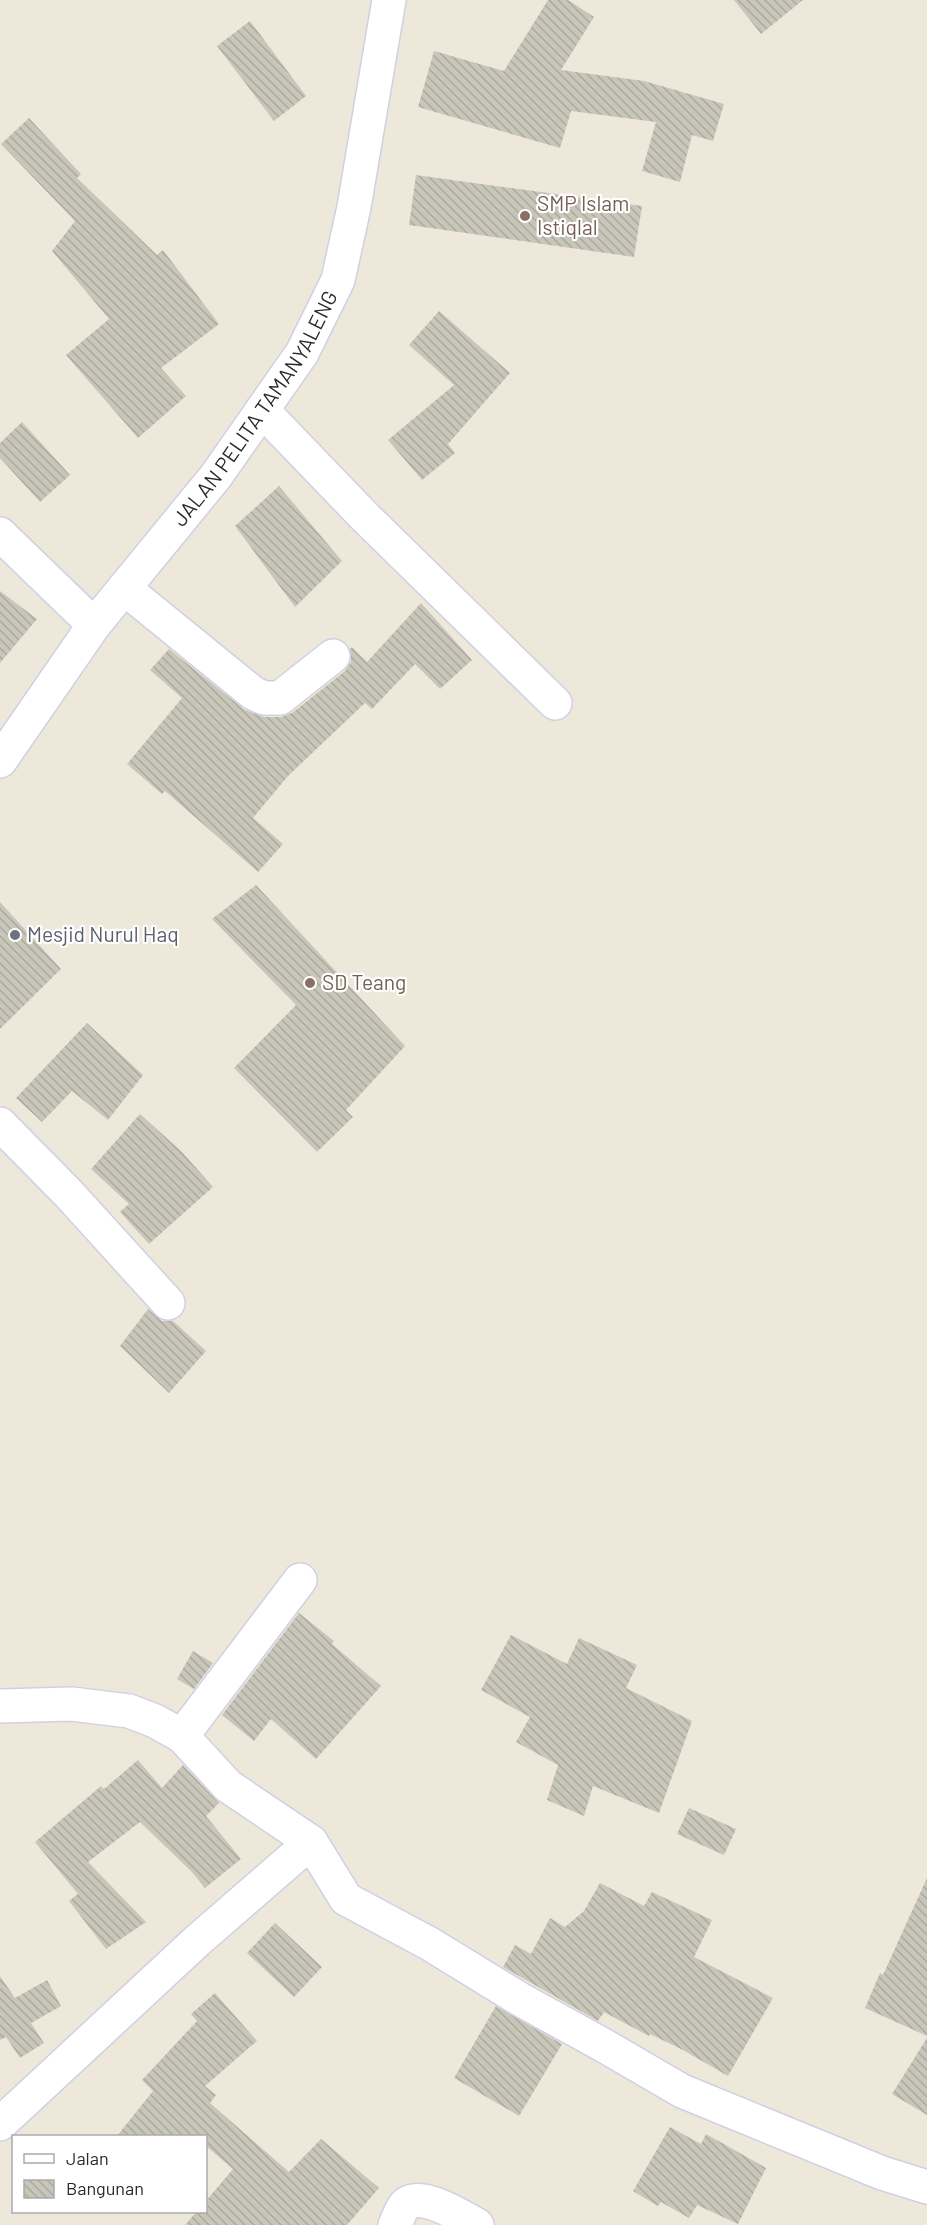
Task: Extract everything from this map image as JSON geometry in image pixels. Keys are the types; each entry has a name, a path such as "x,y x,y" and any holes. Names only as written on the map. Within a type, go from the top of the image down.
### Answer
{"street":[{"name":"JALAN PELITA TAMANYALENG","path":"0,761 94,625 216,476 302,353 338,280 354,207 389,0"},
{"path":"262,410 364,516 555,702"},
{"path":"0,534 94,625"},
{"path":"124,588 253,693 264,698 280,698 333,656"},
{"path":"0,1124 68,1193 168,1302"},
{"path":"182,1736 300,1580"},
{"path":"0,1706 72,1704 129,1711 182,1736 228,1786 311,1842 346,1899 430,1944 523,2001 603,2044 682,2091 882,2173 927,2187"},
{"path":"0,2124 197,1941 311,1842"},
{"path":"395,2225 406,2204 422,2201 432,2202 477,2225"}],"building":[{"path":"548,0 568,0 594,17 561,70 644,81 724,104 713,141 692,135 680,182 642,171 656,122 571,111 560,148 418,107 434,51 504,71"},
{"path":"734,0 803,0 761,34"},
{"path":"250,21 306,96 274,121 217,46"},
{"path":"29,118 81,174 77,178 157,255 163,250 219,324 161,368 186,396 138,438 66,355 109,319 52,251 75,221 1,144"},
{"name":"SMP Islam Istiqlal","path":"416,175 642,206 634,257 409,225"},
{"path":"439,311 510,373 448,444 455,453 422,480 388,440 454,385 409,345"},
{"path":"22,422 70,475 40,502 0,458 0,443"},
{"path":"279,486 342,561 295,607 235,526"},
{"path":"0,591 37,619 0,663"},
{"path":"421,603 472,660 440,689 415,664 372,709 365,703 288,776 253,818 283,844 258,872 165,791 162,794 127,764 182,698 150,670 169,649 245,710 264,717 281,717 292,713 345,671 351,662 350,649 352,647 367,662"},
{"path":"256,885 405,1046 346,1110 353,1117 317,1152 234,1068 296,1005 212,919"},
{"name":"Mesjid Nurul Haq","path":"0,902 61,969 0,1029"},
{"path":"87,1023 143,1075 108,1120 72,1091 42,1122 16,1098"},
{"path":"140,1114 182,1152 213,1187 149,1244 120,1212 129,1204 91,1169"},
{"path":"148,1309 162,1321 173,1321 206,1351 169,1393 120,1346"},
{"path":"299,1613 334,1641 332,1644 381,1686 316,1759 271,1719 254,1741 222,1715"},
{"path":"511,1635 567,1664 579,1638 637,1665 626,1688 692,1721 659,1813 593,1786 584,1816 547,1800 558,1765 516,1742 530,1717 481,1690"},
{"path":"193,1651 213,1663 194,1689 177,1679"},
{"path":"138,1760 162,1788 183,1765 219,1803 206,1816 241,1859 205,1888 192,1872 140,1822 88,1862 146,1922 106,1949 69,1901 78,1894 35,1842 101,1786 104,1789"},
{"path":"689,1808 736,1829 724,1855 677,1834"},
{"path":"927,1878 927,2036 865,2008 880,1973 883,1975"},
{"path":"600,1883 644,1906 652,1892 712,1920 694,1957 773,1998 728,2076 683,2050 650,2034 649,2036 604,2012 598,2021 503,1967 515,1945 531,1954 550,1918 565,1927 584,1911"},
{"path":"275,1923 322,1967 294,1997 247,1953"},
{"path":"0,1976 15,1998 47,1980 61,2006 31,2023 44,2043 20,2058 6,2037 0,2040"},
{"path":"215,1993 257,2041 205,2086 216,2095 210,2103 289,2172 321,2139 379,2188 347,2225 185,2225 195,2213 207,2213 207,2200 233,2169 207,2147 207,2135 118,2135 153,2091 142,2080 197,2021 191,2014"},
{"path":"496,2006 562,2044 519,2116 454,2078"},
{"path":"927,2038 927,2115 892,2094"},
{"path":"670,2127 701,2144 706,2134 766,2168 738,2224 697,2205 689,2218 661,2202 658,2206 633,2191"}],"place":[{"name":"SMP Islam Istiqlal","path":"525,216"},
{"name":"Mesjid Nurul Haq","path":"15,935"},
{"name":"SD Teang","path":"310,983"}]}
